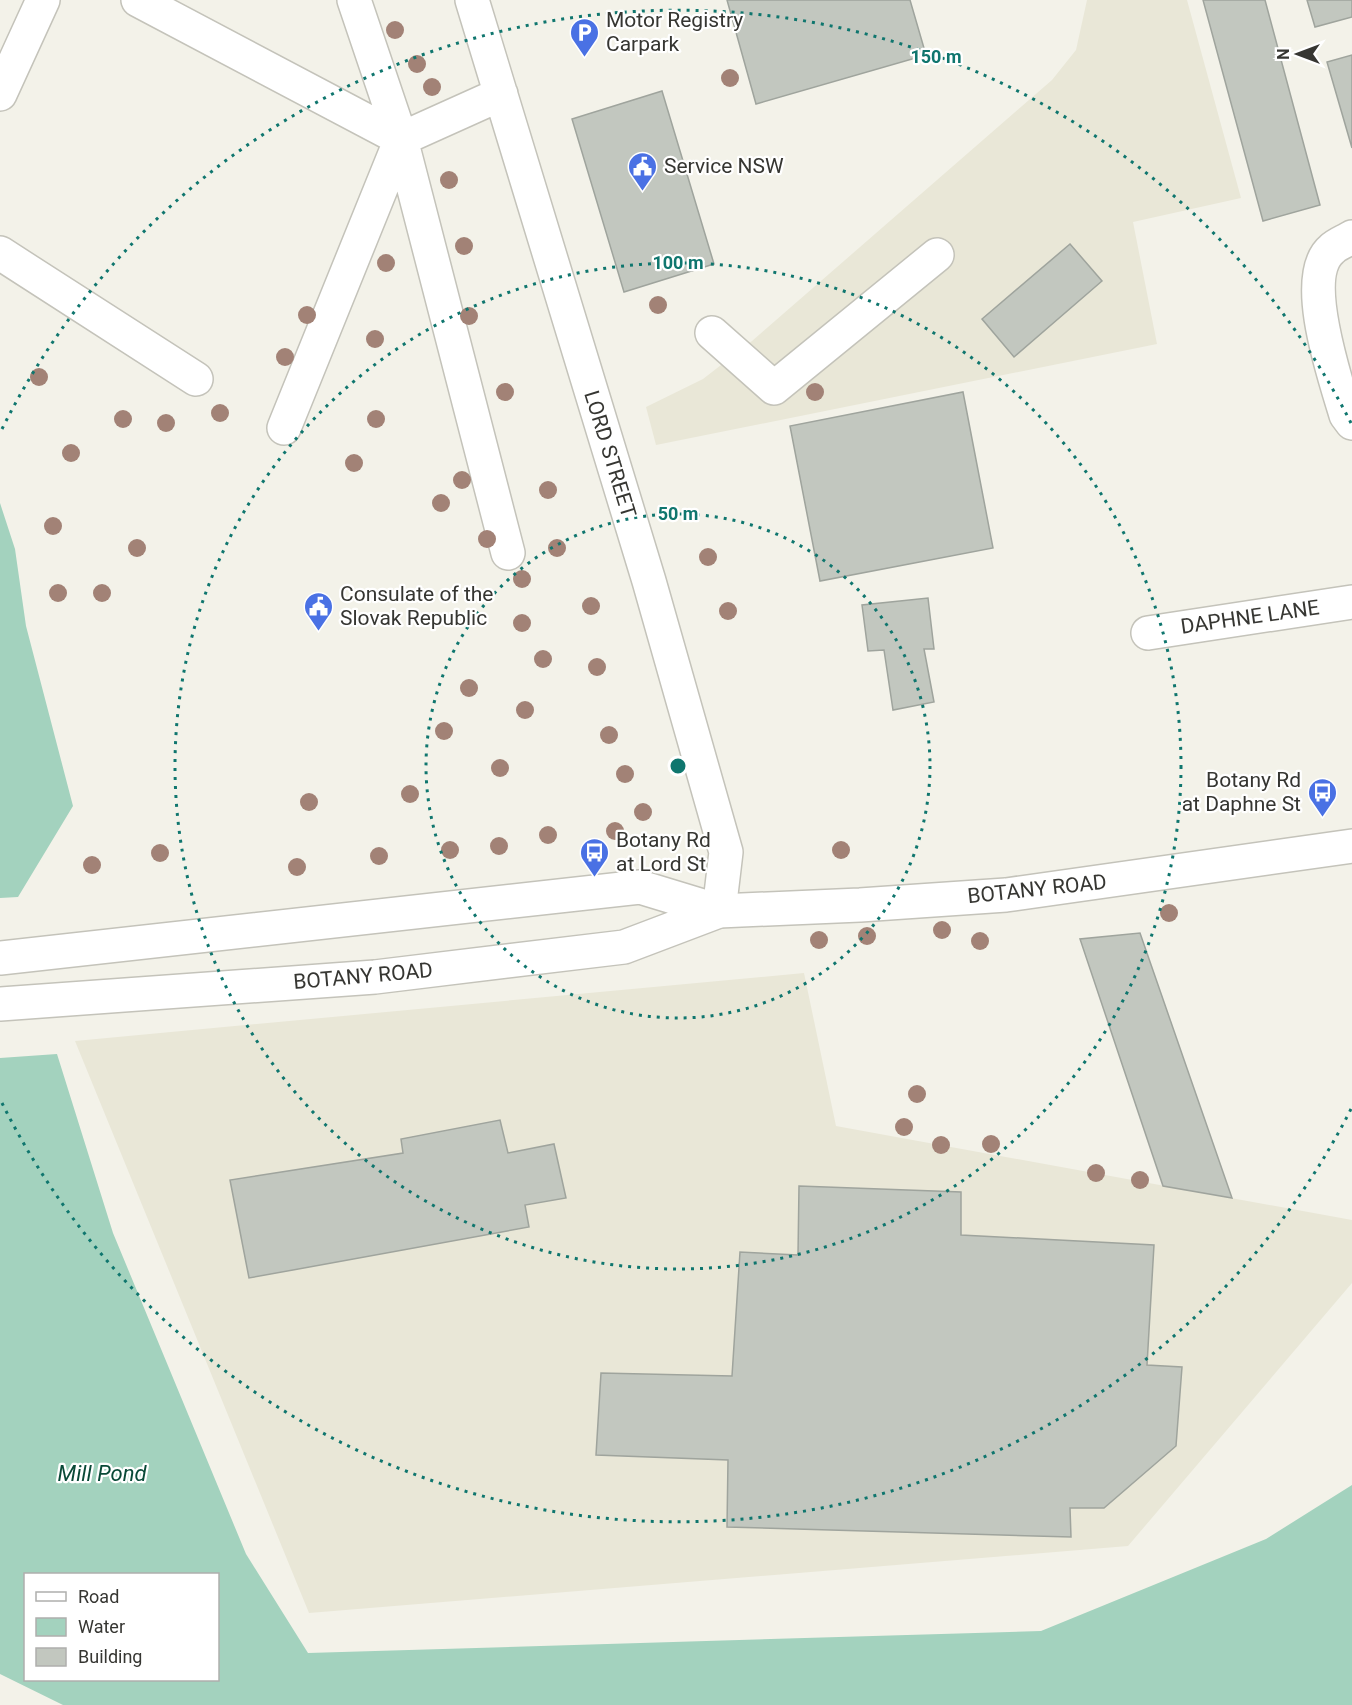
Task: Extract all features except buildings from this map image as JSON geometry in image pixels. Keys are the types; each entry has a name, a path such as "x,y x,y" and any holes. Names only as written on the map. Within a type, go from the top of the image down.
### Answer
{"main road":[{"path":"0,94 43,0"},
{"path":"138,0 401,138"},
{"path":"354,0 401,138 508,553"},
{"name":"LORD STREET","path":"472,0 649,581 726,852 719,911"},
{"path":"284,428 401,138 501,94"},
{"path":"1352,237 1330,250 1320,270 1320,323 1346,415 1352,423"},
{"path":"0,253 196,380"},
{"path":"712,333 774,388 937,255"},
{"name":"DAPHNE LANE","path":"1148,633 1352,602"},
{"name":"BOTANY ROAD","path":"0,1004 375,977 624,947 719,911 860,905 1006,895 1352,846"},
{"name":"BOTANY ROAD","path":"0,958 640,887 719,911"}],"shaded area":[{"path":"1087,0 1187,0 1241,198 1133,222 1157,344 656,445 646,407 703,379 752,341 1052,80 1076,50"},
{"path":"804,973 836,1126 1352,1220 1352,1283 1128,1546 309,1613 75,1041"}],"water":[{"path":"0,503 15,549 26,626 73,806 18,897 0,898"},
{"name":"Mill Pond","path":"57,1054 113,1233 246,1554 308,1653 1041,1631 1266,1539 1352,1485 1352,1705 63,1705 0,1674 0,1058"}],"place":[{"name":"Motor Registry Carpark","path":"585,58"},
{"name":"Service NSW","path":"643,192"},
{"name":"Consulate of the Slovak Republic","path":"319,632"},
{"name":"Botany Rd at Daphne St","path":"1322,818"},
{"name":"Botany Rd at Lord St","path":"595,878"}]}
